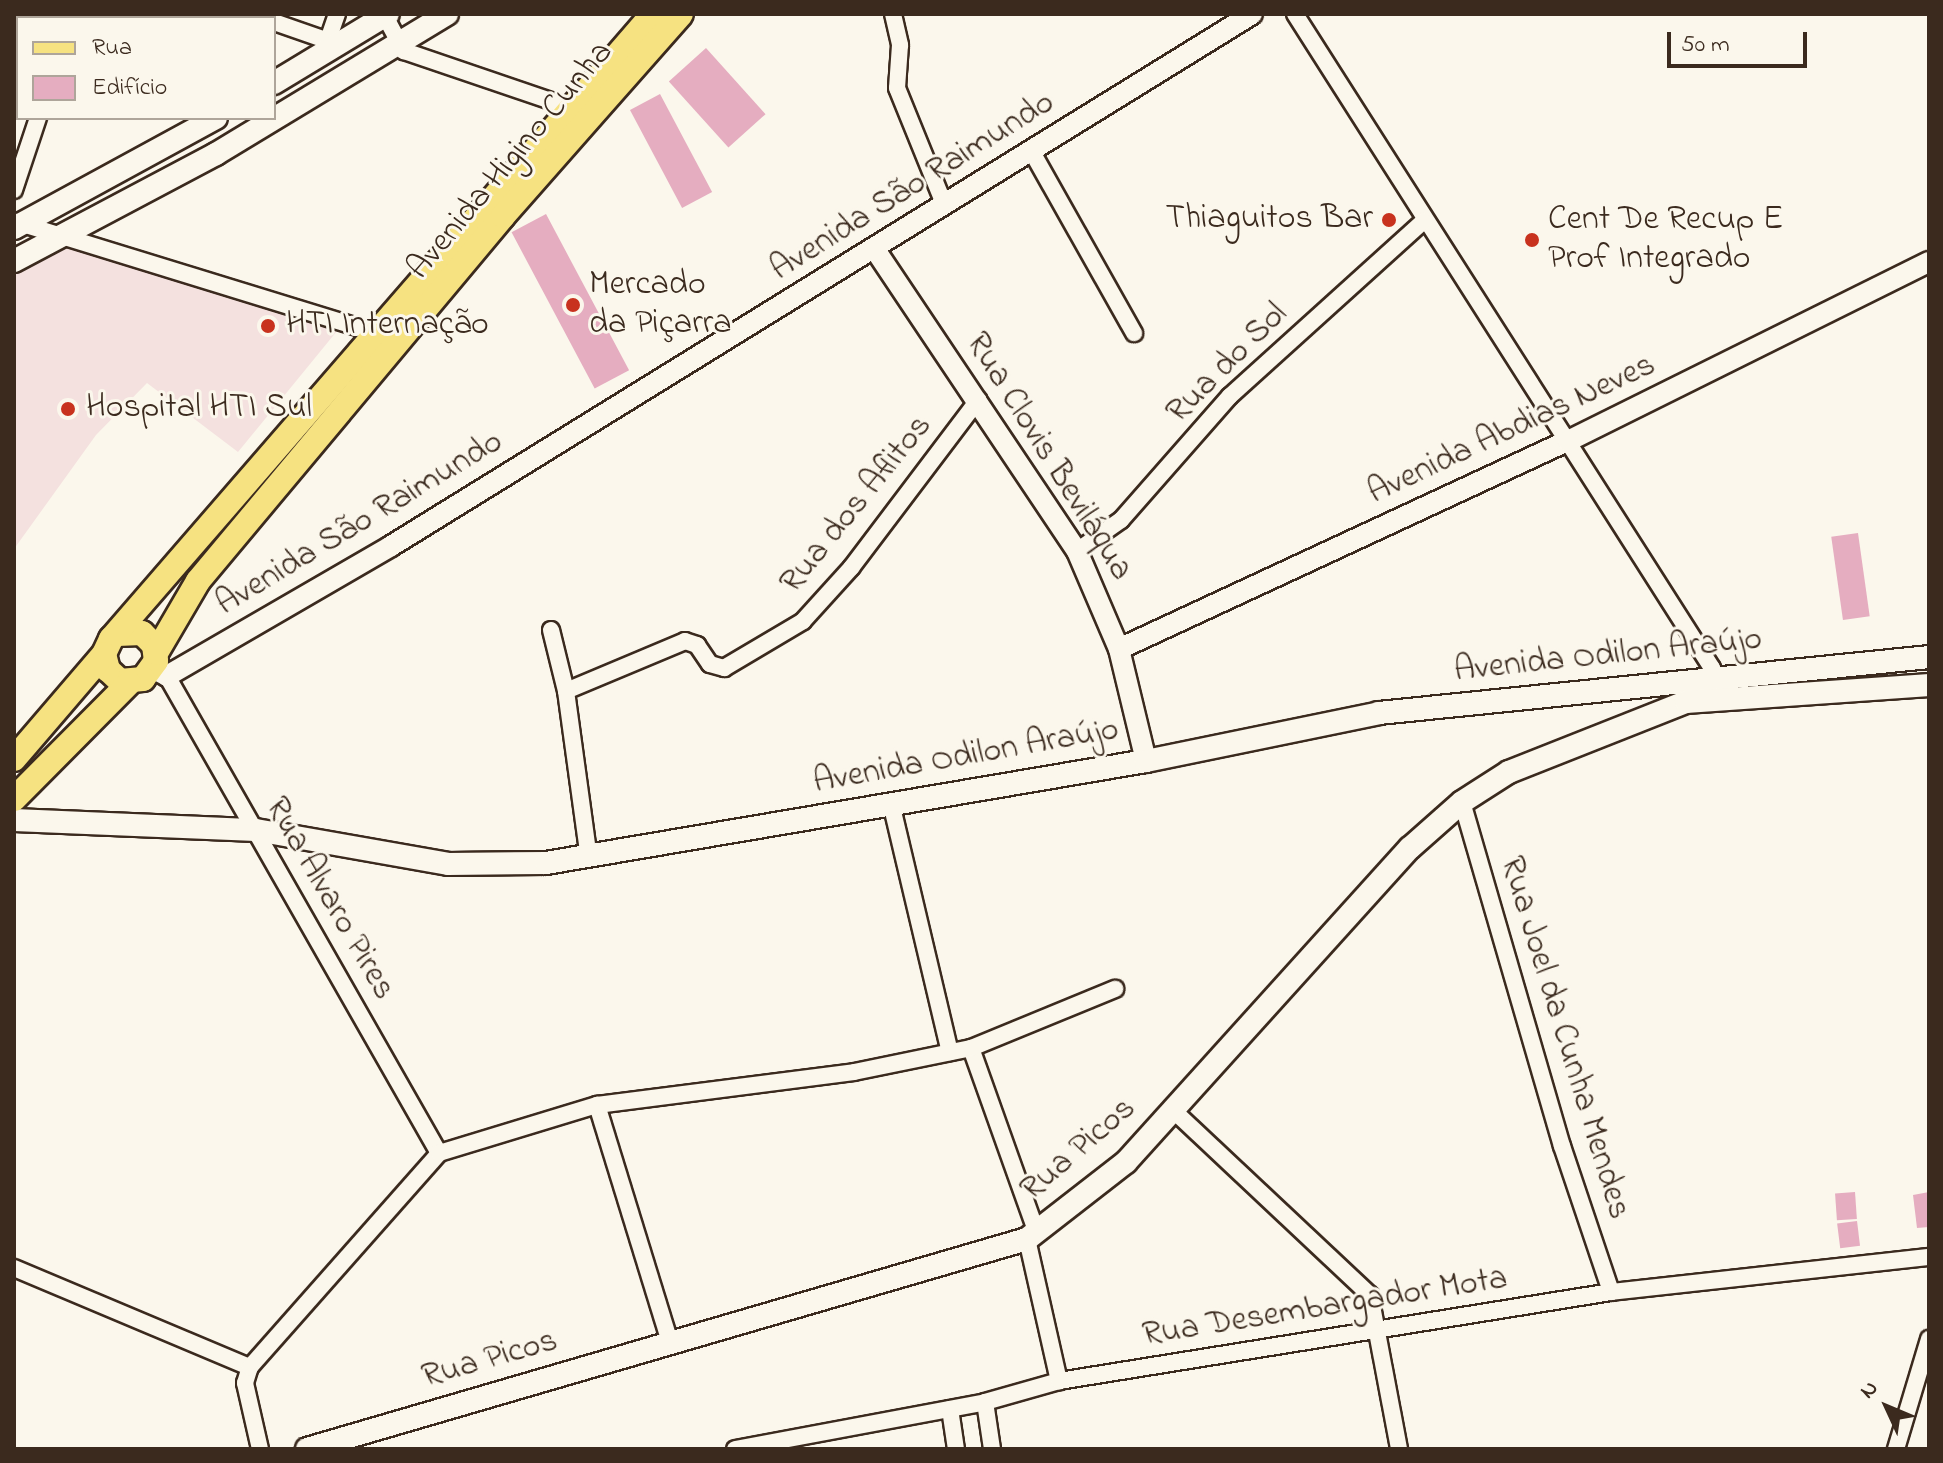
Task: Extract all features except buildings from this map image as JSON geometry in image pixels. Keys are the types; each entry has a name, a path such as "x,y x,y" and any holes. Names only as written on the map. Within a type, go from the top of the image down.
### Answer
{"main road":[{"path":"276,118 447,14"},
{"name":"Avenida Higino Cunha","path":"14,759 653,14"},
{"name":"Avenida Higino Cunha","path":"159,666 198,581 398,347 503,216 681,14"},
{"path":"276,82 333,42 387,15"},
{"path":"17,224 212,120"},
{"path":"14,261 216,154 273,120"},
{"path":"14,799 129,683 159,666 142,633 111,644 108,670 129,683"},
{"name":"Avenida Odilon Araújo","path":"1717,691 1929,657"},
{"name":"Avenida Odilon Araújo","path":"14,820 256,830 356,851 462,866 589,858 1146,761 1379,713 1717,691 1929,685"},
{"name":"Rua Picos","path":"307,1449 670,1343 930,1272 1032,1236 1101,1185 1174,1111 1358,899 1462,802 1509,772 1665,707 1717,691"}],"street":[{"path":"276,23 333,42 337,14"},
{"path":"893,14 900,45 897,88 945,206"},
{"name":"Avenida São Raimundo","path":"159,666 637,397 1252,14"},
{"path":"1295,14 1424,221 1712,668 1717,691"},
{"path":"387,15 398,45 409,53 571,108"},
{"path":"14,190 37,120"},
{"path":"1032,152 1134,333"},
{"name":"Rua do Sol","path":"1077,551 1121,520 1230,396 1424,221"},
{"path":"17,224 378,331 398,347"},
{"name":"Rua Clovis Beviláqua","path":"874,248 1077,551 1119,649 1146,761"},
{"name":"Avenida Abdias Neves","path":"1119,649 1568,441 1929,262"},
{"name":"Rua dos Aflitos","path":"566,691 685,641 697,645 710,664 724,668 803,621 851,568 978,400"},
{"path":"551,630 566,691 589,858"},
{"name":"Rua Alvaro Pires","path":"159,666 439,1153"},
{"name":"Rua Joel da Cunha Mendes","path":"1462,802 1562,1146 1611,1292"},
{"path":"891,803 950,1052"},
{"path":"260,1449 245,1383 250,1367 439,1153 597,1105 854,1072 971,1048 1115,989"},
{"path":"971,1048 1032,1236 1059,1381"},
{"path":"597,1105 670,1343"},
{"path":"1174,1111 1370,1295 1399,1449"},
{"name":"Rua Desembargador Mota","path":"735,1449 770,1446 985,1402 1059,1381 1611,1292 1929,1257"},
{"path":"14,1268 250,1367"},
{"path":"1896,1449 1929,1339"},
{"path":"985,1402 992,1449"},
{"path":"950,1409 956,1449"}],"shaded area":[{"name":"Hospital HTI Sul","path":"67,231 346,320 238,452 147,383 96,435 14,549 14,258"}],"place":[{"name":"Thiaguitos Bar","path":"1389,220"},
{"name":"Cent De Recup E Prof Integrado","path":"1532,240"},
{"name":"Mercado da Piçarra","path":"573,305"},
{"name":"HTI Internação","path":"268,326"},
{"name":"Hospital HTI Sul","path":"68,409"}]}
